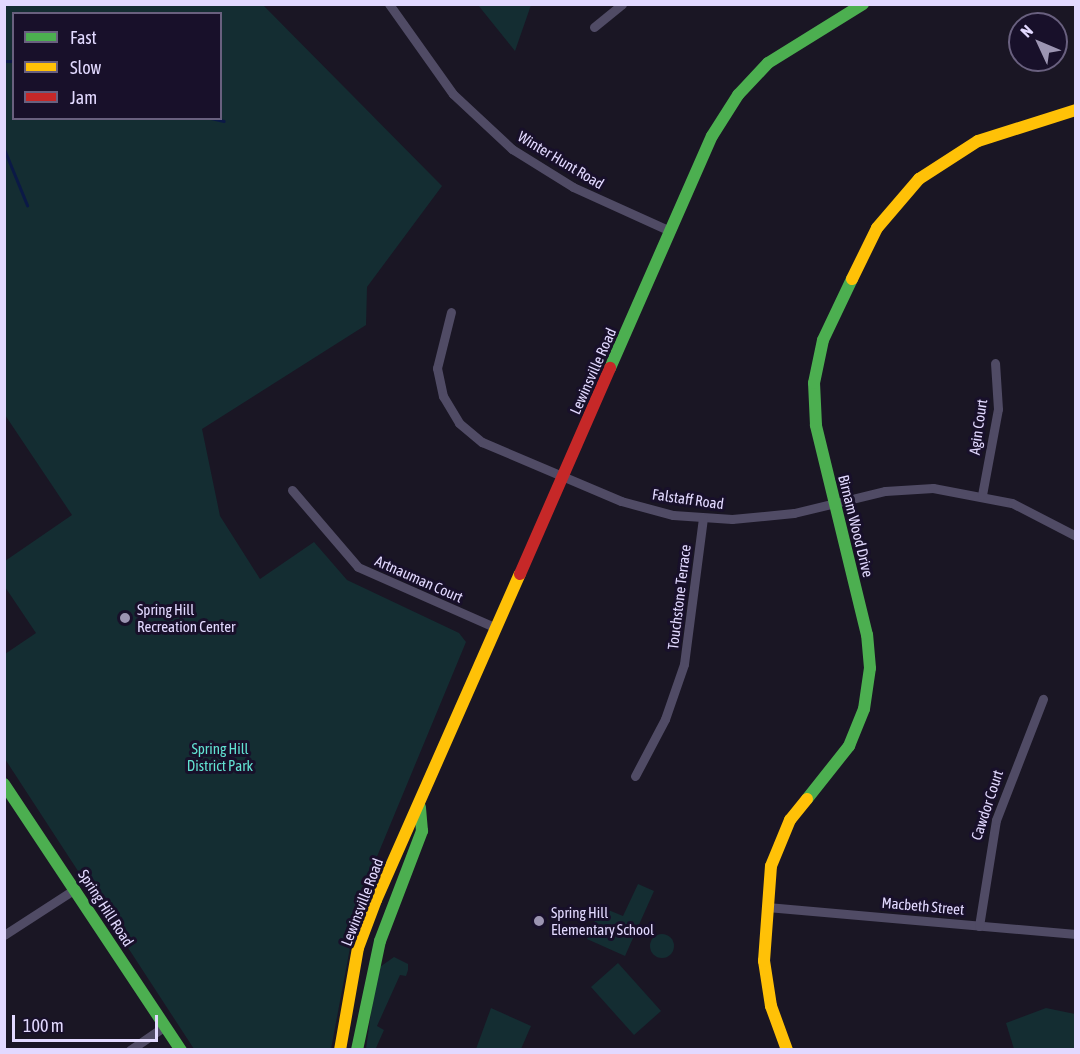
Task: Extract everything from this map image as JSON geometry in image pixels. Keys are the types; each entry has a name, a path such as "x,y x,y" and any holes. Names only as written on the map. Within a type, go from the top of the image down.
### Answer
{"main road":[{"name":"Lewinsville Road","path":"340,1050 368,920 420,806 712,136 738,95 787,48 862,4"},
{"name":"Birnam Wood Drive","path":"788,1050 766,983 767,907 771,866 782,834 838,765 857,729 868,689 867,635 816,425 817,361 831,320 877,228 919,178 958,151 1076,110"},
{"name":"Spring Hill Road","path":"4,784 181,1050"},
{"name":"Lewinsville Road","path":"357,1050 380,941 422,831 420,806"},
{"path":"368,920 380,941"},
{"path":"343,1029 350,1050"}],"street":[{"name":"Winter Hunt Road","path":"389,4 453,94 512,149 573,188 670,231"},
{"path":"594,27 622,4"},
{"name":"Falstaff Road","path":"451,312 438,368 450,410 482,442 648,509 703,518 758,518 908,489 982,495 1035,512 1076,536"},
{"name":"Agin Court","path":"982,495 998,409 995,363"},
{"name":"Artnauman Court","path":"292,490 358,567 496,628"},
{"name":"Touchstone Terrace","path":"635,776 684,664 703,518"},
{"name":"Cawdor Court","path":"978,926 996,820 1042,699"},
{"path":"4,934 75,889"},
{"name":"Macbeth Street","path":"767,907 1076,934"},
{"path":"130,1050 165,1026"}],"green space":[{"name":"Spring Hill District Park","path":"5,4 263,5 442,186 367,287 366,325 202,429 220,516 260,579 314,542 347,580 459,633 466,642 359,900 331,1049 194,1049 5,759 5,654 36,633 5,587 5,561 72,515 5,415"},
{"path":"478,5 531,5 515,51"},
{"path":"638,884 654,891 625,956 587,939 601,907 623,916"},
{"path":"662,934 667,935 673,941 673,951 667,957 662,958 657,957 651,951 650,946 651,941 657,935"},
{"path":"394,957 408,964 408,970 406,976 400,975 377,1026 384,1030 376,1048 366,1049 377,969"},
{"path":"618,963 661,1011 634,1035 591,987"},
{"path":"491,1008 531,1026 521,1049 476,1049"},
{"path":"1046,1008 1075,1014 1075,1049 1014,1049 1006,1023"}],"waterway":[{"path":"4,61 12,61"},
{"path":"220,120 224,121"},
{"path":"4,149 27,205"}],"traffic: fast":[{"path":"610,368 712,136 738,95 768,63 863,4"},
{"path":"807,799 849,746 864,709 870,668 867,635 816,425 814,383 823,340 852,279"},
{"path":"4,784 181,1050"},
{"path":"357,1050 380,941 422,831 420,807"}],"traffic: slow":[{"path":"852,279 877,228 919,179 978,141 1076,110"},
{"path":"340,1050 358,948 376,900 520,574"},
{"path":"787,1050 771,1006 764,961 771,866 790,820 807,799"}],"traffic: jam":[{"path":"520,574 610,368"}],"place":[{"name":"Spring Hill Recreation Center","path":"125,618"},
{"name":"Spring Hill Elementary School","path":"539,921"}]}
